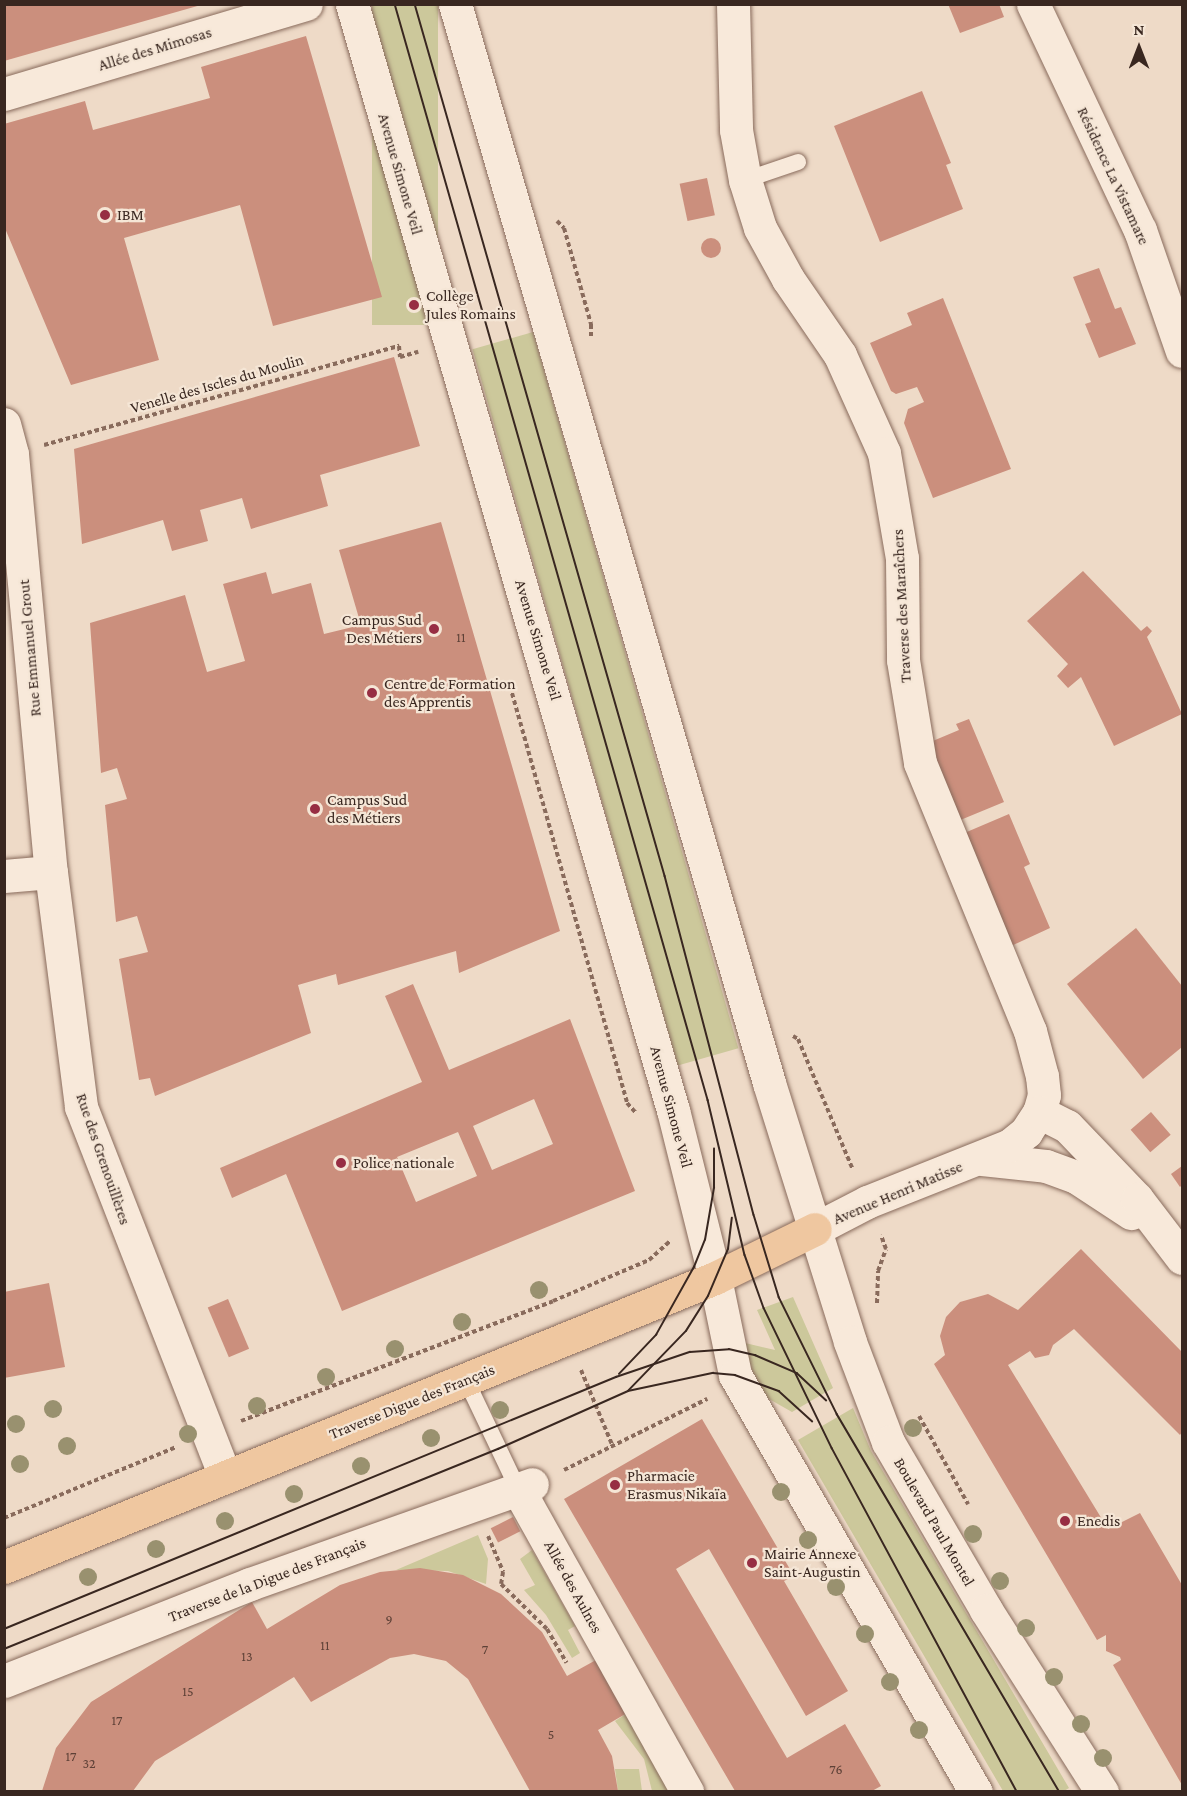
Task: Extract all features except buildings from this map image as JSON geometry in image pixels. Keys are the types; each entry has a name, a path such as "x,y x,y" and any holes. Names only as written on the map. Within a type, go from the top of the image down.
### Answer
{"main road":[{"name":"Traverse Digue des Français","path":"4,1567 715,1278 815,1228"}],"street":[{"name":"Allée des Mimosas","path":"4,94 306,4"},
{"name":"Avenue Simone Veil","path":"352,4 557,702 670,1101 715,1278"},
{"path":"455,4 765,1072 815,1228"},
{"name":"Traverse des Maraîchers","path":"733,4 736,130 745,180 760,228 788,279 840,355 865,404 884,453 902,558 903,660 920,763 1030,1031 1042,1076 1044,1095 1039,1112"},
{"name":"Résidence La Vistamare","path":"1033,4 1140,230 1182,351"},
{"name":"Rue Emmanuel Grout","path":"8,439 51,872"},
{"path":"4,876 51,872"},
{"name":"Rue des Grenouillères","path":"51,872 81,1107 225,1477"},
{"name":"Avenue Henri Matisse","path":"815,1228 867,1202 982,1159 1026,1132 1039,1112 1067,1126 1137,1199 1174,1249"},
{"name":"Avenue Henri Matisse","path":"982,1159 1046,1166 1076,1177 1174,1249"},
{"name":"Boulevard Paul Montel","path":"815,1228 850,1342 888,1442 986,1610 1102,1791"},
{"path":"715,1278 735,1375 747,1401 966,1788"},
{"name":"Traverse de la Digue des Français","path":"4,1681 250,1584 537,1481"},
{"name":"Allée des Aulnes","path":"537,1481 687,1791"}],"lane":[{"path":"745,180 798,162"},
{"name":"Allée des Aulnes","path":"466,1380 537,1481"}],"path":[{"name":"Venelle des Iscles du Moulin","path":"8,439 399,346 400,357 420,351"},
{"path":"867,1202 886,1249 878,1271 878,1311"},
{"path":"4,1518 208,1433 553,1301 649,1260 669,1244 671,1236"},
{"path":"553,1301 613,1447"},
{"path":"537,1481 613,1447 703,1399 712,1398"},
{"path":"913,1407 970,1506"},
{"path":"474,1505 503,1572 501,1584 547,1629 567,1663"}],"shaded area":[{"path":"372,5 438,5 438,325 372,325"},
{"path":"533,332 738,1048 678,1066 472,349"},
{"path":"793,1297 833,1388 792,1412 762,1395 741,1342 775,1350 757,1310"},
{"path":"853,1408 871,1451 1069,1788 1064,1791 1003,1791 798,1440"},
{"path":"478,1535 488,1559 486,1584 448,1571 396,1570"},
{"path":"532,1550 575,1626 568,1630 580,1653 572,1658 546,1615 524,1590 535,1585 520,1559"},
{"path":"627,1713 672,1791 652,1791 644,1759 615,1721"},
{"path":"615,1769 639,1769 642,1791 618,1791"}],"tram line":[{"path":"395,4 708,1100 745,1255 764,1308 832,1448 1017,1792"},
{"path":"415,4 665,876 754,1215 779,1297 837,1414 1060,1792"},
{"path":"619,1374 656,1335 694,1267 705,1240 714,1188 714,1149"},
{"path":"628,1391 686,1331 708,1296 728,1249 732,1218"},
{"path":"4,1629 616,1377 690,1352 729,1349 755,1355 797,1373 826,1400"},
{"path":"4,1649 498,1449 628,1391 713,1373 735,1375 779,1391 812,1421"}],"place":[{"name":"IBM","path":"105,215"},
{"name":"Collège Jules Romains","path":"414,305"},
{"name":"Campus Sud Des Métiers","path":"434,629"},
{"name":"Centre de Formation des Apprentis","path":"372,693"},
{"name":"Campus Sud des Métiers","path":"315,809"},
{"name":"Police nationale","path":"341,1163"},
{"name":"Pharmacie Erasmus Nikaïa","path":"615,1485"},
{"name":"Enedis","path":"1065,1521"},
{"name":"Mairie Annexe Saint-Augustin","path":"752,1563"}]}
